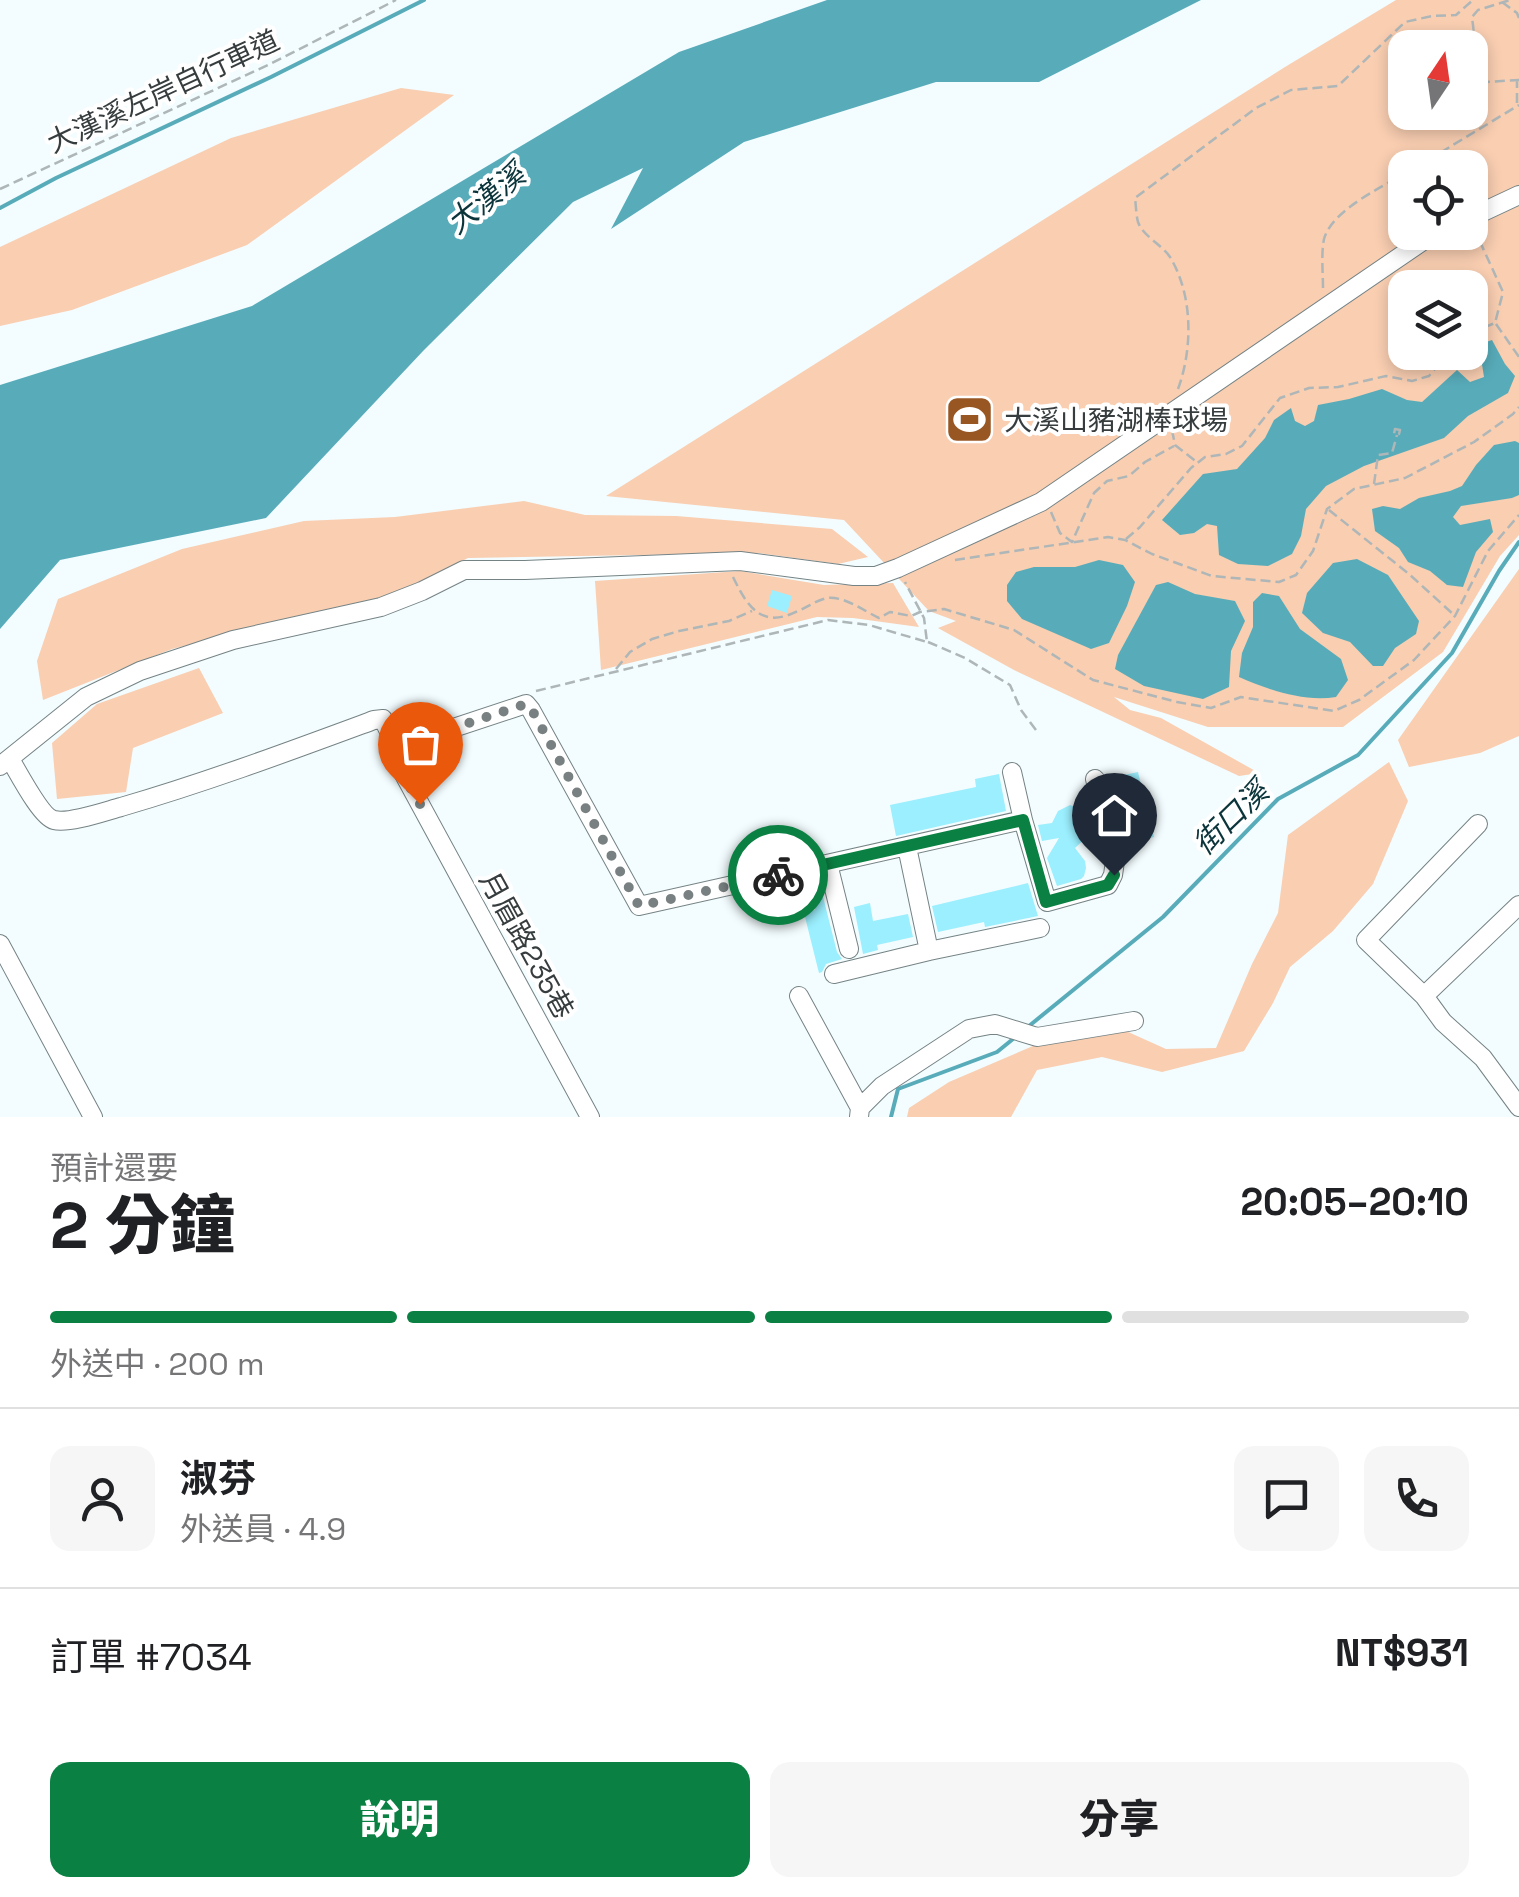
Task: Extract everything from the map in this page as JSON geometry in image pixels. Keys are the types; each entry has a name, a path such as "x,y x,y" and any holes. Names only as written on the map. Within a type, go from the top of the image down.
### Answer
{"street":[{"path":"1488,211 1519,196"},
{"path":"1023,820 639,906 526,704 402,745 395,744 383,720 374,720 194,786 97,814 54,820 44,814 5,763 86,698 140,671 233,640 381,607 464,570 740,561 876,576 898,568 1046,498 1410,250"},
{"name":"月眉路235巷","path":"395,744 400,770 590,1117"},
{"path":"1012,772 1046,902 1108,885 1114,875 1115,861 1095,778"},
{"path":"1478,824 1366,940 1424,996 1443,1022 1483,1058 1519,1107"},
{"path":"907,847 929,951"},
{"path":"828,864 848,949"},
{"path":"1424,996 1519,905"},
{"path":"834,974 1040,928"},
{"path":"0,944 93,1117"},
{"path":"800,996 859,1112 882,1086 968,1029 995,1024 1036,1037 1134,1021"}],"path":[{"name":"大漢溪左岸自行車道","path":"0,189 270,64 396,0"},
{"path":"1193,377 1182,376 1188,331 1184,289 1168,254 1138,225 1135,198 1256,108 1291,90 1338,86 1406,22 1456,15 1474,0"},
{"path":"1474,30 1472,17 1478,10 1510,0"},
{"path":"1501,2 1517,12 1519,18"},
{"path":"1444,150 1518,105 1518,80 1488,82"},
{"path":"1323,292 1324,240 1330,226 1350,207 1388,184"},
{"path":"1484,250 1502,292 1495,323 1519,357"},
{"path":"1488,326 1495,323"},
{"path":"1125,540 1204,457 1226,454 1242,446 1280,398 1309,388 1350,385 1386,376 1412,382 1430,376 1435,370"},
{"path":"956,560 1108,537 1125,540 1212,576 1278,582 1296,575 1313,551 1328,510 1354,490 1405,478 1474,442 1519,407"},
{"path":"1169,414 1175,445 1198,463"},
{"path":"1513,414 1519,420"},
{"path":"1374,485 1378,455 1392,452 1397,435"},
{"path":"1072,542 1094,492 1107,481 1129,476 1175,445"},
{"path":"1046,498 1060,533 1072,542"},
{"path":"1328,510 1455,616"},
{"path":"717,562 734,578 753,611 768,618 782,618 825,598 837,598 879,618 890,612 911,616 944,609 1014,630 1094,680 1177,702 1211,708 1241,697 1334,711 1359,700 1414,660 1455,616 1488,551 1519,515"},
{"path":"898,568 920,612 927,642"},
{"path":"614,672 630,652 652,640 753,611"},
{"path":"526,704 536,690 828,620 869,625 965,658 1010,685 1036,730"}],"shaded area":[{"path":"1396,0 1519,0 1519,535 1500,556 1443,652 1343,727 1208,727 1114,697 1130,710 1161,718 1259,773 1239,776 1014,670 938,628 956,621 929,611 844,520 606,496"},
{"path":"401,88 454,95 247,245 72,310 0,326 0,247 231,138"},
{"path":"524,501 585,515 676,516 832,529 868,557 838,564 758,553 468,558 393,596 172,649 43,700 37,661 58,599 182,549 304,521 395,517"},
{"path":"1519,569 1519,736 1480,753 1409,767 1398,740"},
{"path":"740,571 824,585 893,583 919,627 817,617 601,670 595,581"},
{"path":"199,668 223,713 133,748 126,792 57,799 52,743 97,704"},
{"path":"1389,762 1408,801 1373,884 1333,931 1290,967 1244,1051 1162,1072 1102,1057 1037,1070 1011,1117 907,1117 909,1108 949,1082 1033,1046 1126,1031 1166,1049 1216,1048 1278,913 1288,835"}],"water":[{"name":"大漢溪","path":"827,0 1201,0 1039,82 936,82 744,142 611,229 643,168 573,202 424,350 266,518 60,560 0,629 0,385 252,306 679,52"},
{"path":"1492,340 1515,376 1508,393 1468,416 1444,438 1364,466 1326,486 1306,509 1301,536 1292,554 1268,566 1238,564 1219,555 1217,526 1207,524 1194,533 1180,535 1162,520 1203,474 1237,469 1265,438 1274,420 1291,408 1295,421 1305,426 1314,421 1318,405 1382,389 1422,402 1457,370 1470,382 1484,377 1483,370 1488,370 1488,341"},
{"path":"1519,443 1519,495 1461,506 1453,517 1460,525 1490,519 1493,532 1476,552 1463,587 1447,585 1430,571 1408,562 1399,548 1375,531 1372,509 1400,509 1419,498 1462,486 1494,445"},
{"path":"1357,559 1388,575 1419,621 1416,634 1395,648 1383,666 1373,666 1350,642 1323,633 1302,613 1307,593 1333,563"},
{"path":"1099,560 1123,565 1135,582 1109,643 1091,649 1022,619 1007,601 1007,585 1016,572 1034,567 1075,567"},
{"path":"1168,582 1195,594 1235,601 1245,621 1231,651 1229,687 1203,699 1144,686 1115,669 1118,655 1156,585"},
{"path":"1262,593 1279,596 1300,629 1341,659 1348,680 1336,697 1299,696 1239,677 1242,653 1253,627 1253,602"}],"building":[{"path":"772,590 792,596 787,613 767,606"},
{"path":"1138,772 1154,837 1124,845 1113,798 1120,796 1115,777"},
{"path":"999,774 1006,811 896,836 890,805 976,787 975,779"},
{"path":"1070,805 1088,812 1093,825 1089,835 1075,848 1085,861 1084,876 1057,886 1047,858 1059,838 1042,841 1038,825 1052,823 1058,811"},
{"path":"804,835 808,853 741,868 737,850"},
{"path":"819,881 842,959 826,964 819,973 804,913 815,910 809,883"},
{"path":"1028,883 1038,916 938,932 932,906"},
{"path":"870,903 873,921 908,914 913,937 877,945 878,950 863,954 854,907"}],"waterway":[{"path":"0,208 424,0"},
{"name":"街口溪","path":"1029,1026 1163,917 1278,799 1358,755 1452,653 1519,542"},
{"name":"街口溪","path":"891,1117 898,1089 997,1052 1013,1039"}],"way so far":[{"path":"420,804 400,770 395,744 402,745 526,704 639,906 778,875"}],"place":[{"name":"大溪山豬湖棒球場","path":"969,420"}],"route":[{"path":"778,875 1023,820 1046,902 1108,885 1114,875"}]}
